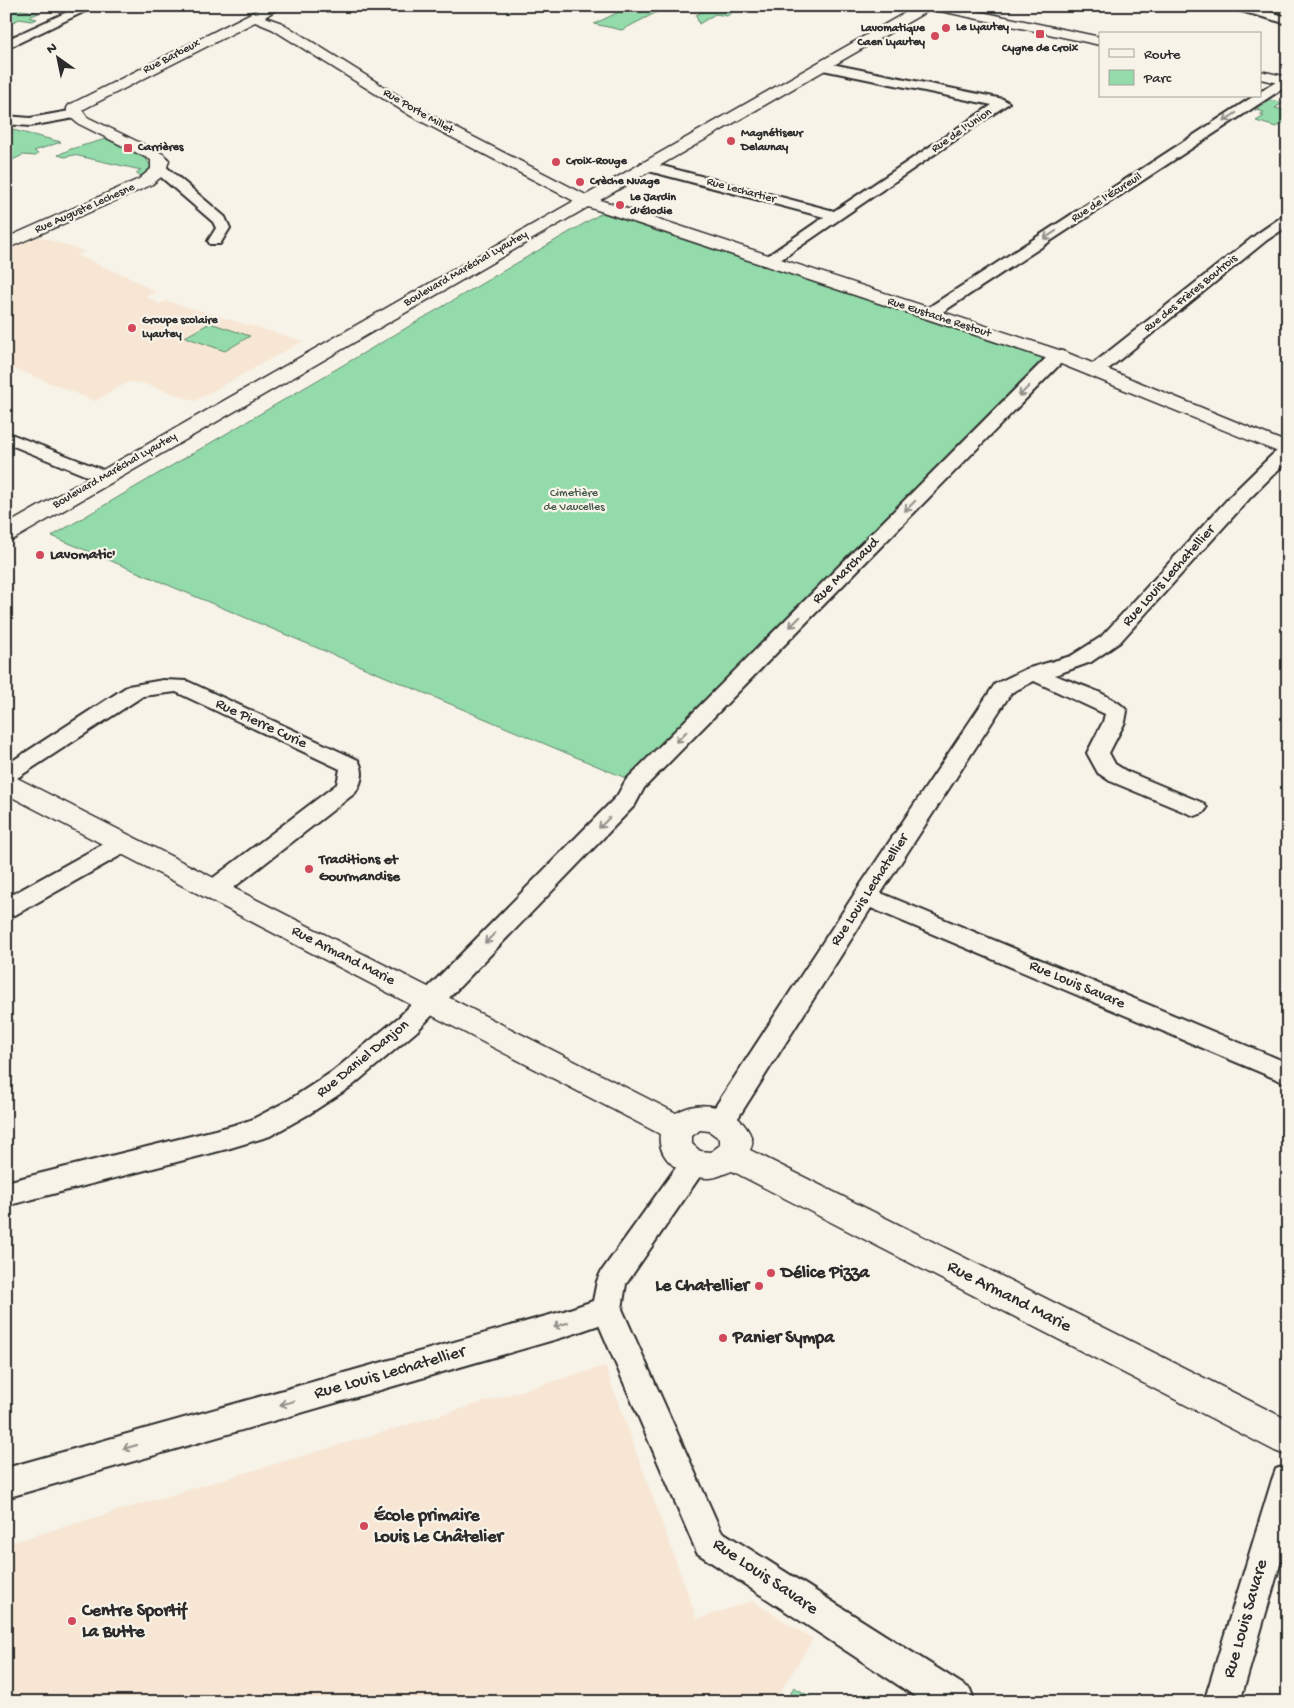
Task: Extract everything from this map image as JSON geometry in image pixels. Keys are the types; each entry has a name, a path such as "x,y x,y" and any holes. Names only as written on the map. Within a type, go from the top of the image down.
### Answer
{"main road":[{"name":"Boulevard Maréchal Lyautey","path":"6,534 927,6"},
{"path":"933,6 1099,41"},
{"name":"Rue Barbeux","path":"75,114 74,108 265,10"},
{"name":"Rue Porte Millet","path":"265,10 276,26 416,113 586,201"},
{"path":"888,28 903,22 936,16 1038,27"},
{"path":"1262,76 1287,81"},
{"path":"75,114 82,120 157,157 161,160 159,168"},
{"name":"Rue Auguste Lechesne","path":"6,244 145,182 159,168"},
{"name":"Rue Eustache Restout","path":"586,201 1058,356 1288,450"},
{"name":"Rue Armand Marie","path":"6,783 679,1129"},
{"path":"694,1118 710,1118 721,1121 729,1126 734,1134 735,1146 730,1156 715,1164 707,1165 695,1163 681,1156 675,1141 679,1129 694,1118"},
{"name":"Rue Armand Marie","path":"730,1156 1288,1439"}],"street":[{"path":"6,44 90,6"},
{"path":"1234,6 1288,21"},
{"name":"Rue de l'Union","path":"768,262 1003,103 822,66"},
{"name":"Rue de l'Écureuil","path":"1262,97 1287,81"},
{"name":"Rue de l'Écureuil","path":"930,314 1261,98"},
{"path":"6,120 30,122 75,114"},
{"name":"Rue Lechartier","path":"646,166 836,216"},
{"path":"159,168 220,220 223,228 215,241"},
{"name":"Rue des Frères Boutrois","path":"1094,371 1262,236 1288,218"},
{"name":"Rue Marchaud","path":"634,785 1058,356"},
{"path":"6,437 105,477"},
{"name":"Rue Louis Lechatellier","path":"721,1121 866,896 1003,689 1016,680 1077,660 1100,649 1117,634 1242,494 1288,450"},
{"path":"1033,673 1105,704 1116,711 1116,721 1099,746 1098,753 1106,768 1118,776 1195,808"},
{"name":"Rue Pierre Curie","path":"6,776 136,691 150,687 166,686 179,686 350,765 352,779 347,788 214,890"},
{"name":"Rue Daniel Danjon","path":"6,1194 260,1128 299,1108 342,1079 408,1024 627,800 634,785"},
{"path":"6,909 124,843"},
{"name":"Rue Louis Savare","path":"866,896 1288,1074"},
{"path":"607,1309 612,1281 695,1163"},
{"name":"Rue Louis Lechatellier","path":"6,1483 554,1327 607,1309"},
{"name":"Rue Louis Savare","path":"607,1309 710,1542 958,1702"},
{"name":"Rue Louis Savare","path":"1222,1702 1288,1480"}],"shaded area":[{"name":"Groupe scolaire Lyautey","path":"38,236 85,252 76,255 124,275 156,292 146,296 159,304 167,301 303,341 195,401 142,383 128,382 95,401 6,365 6,251"},
{"name":"École primaire Louis Le Châtelier","path":"605,1366 697,1619 752,1601 813,1639 774,1702 6,1702 6,1544"}],"green space":[{"path":"631,6 661,10 622,30 594,24"},
{"path":"713,6 741,6 727,16 715,14 699,24 696,15"},
{"path":"6,8 39,13 29,17 37,19 31,21 19,19 10,24 6,23"},
{"path":"1270,100 1283,103 1275,108 1288,111 1288,120 1276,127 1256,121 1264,116 1260,115 1264,112 1255,110"},
{"path":"6,129 61,142 34,151 38,154 36,156 23,155 6,163"},
{"path":"106,139 145,158 151,166 149,171 142,176 136,173 141,170 74,155 65,157 58,155 71,149"},
{"name":"Cimetière de Vaucelles","path":"602,213 1046,359 628,779 52,536"},
{"path":"210,323 250,336 225,351 185,337"},
{"path":"794,1687 819,1702 786,1702"}],"place":[{"name":"Le Lyautey","path":"946,28"},
{"name":"Cygne de Croix","path":"1040,34"},
{"name":"Lavomatique Caen Lyautey","path":"935,36"},
{"name":"Magnétiseur Delaunay","path":"731,141"},
{"name":"Carrières","path":"128,148"},
{"name":"Croix-Rouge","path":"556,162"},
{"name":"Crèche Nuage","path":"580,182"},
{"name":"Le Jardin d'Élodie","path":"620,205"},
{"name":"Groupe scolaire Lyautey","path":"132,328"},
{"name":"Lavomatic'","path":"40,555"},
{"name":"Traditions et Gourmandise","path":"309,869"},
{"name":"Délice Pizza","path":"771,1273"},
{"name":"Le Chatellier","path":"759,1286"},
{"name":"Panier Sympa","path":"723,1338"},
{"name":"École primaire Louis Le Châtelier","path":"364,1526"},
{"name":"Centre Sportif La Butte","path":"72,1621"}]}
